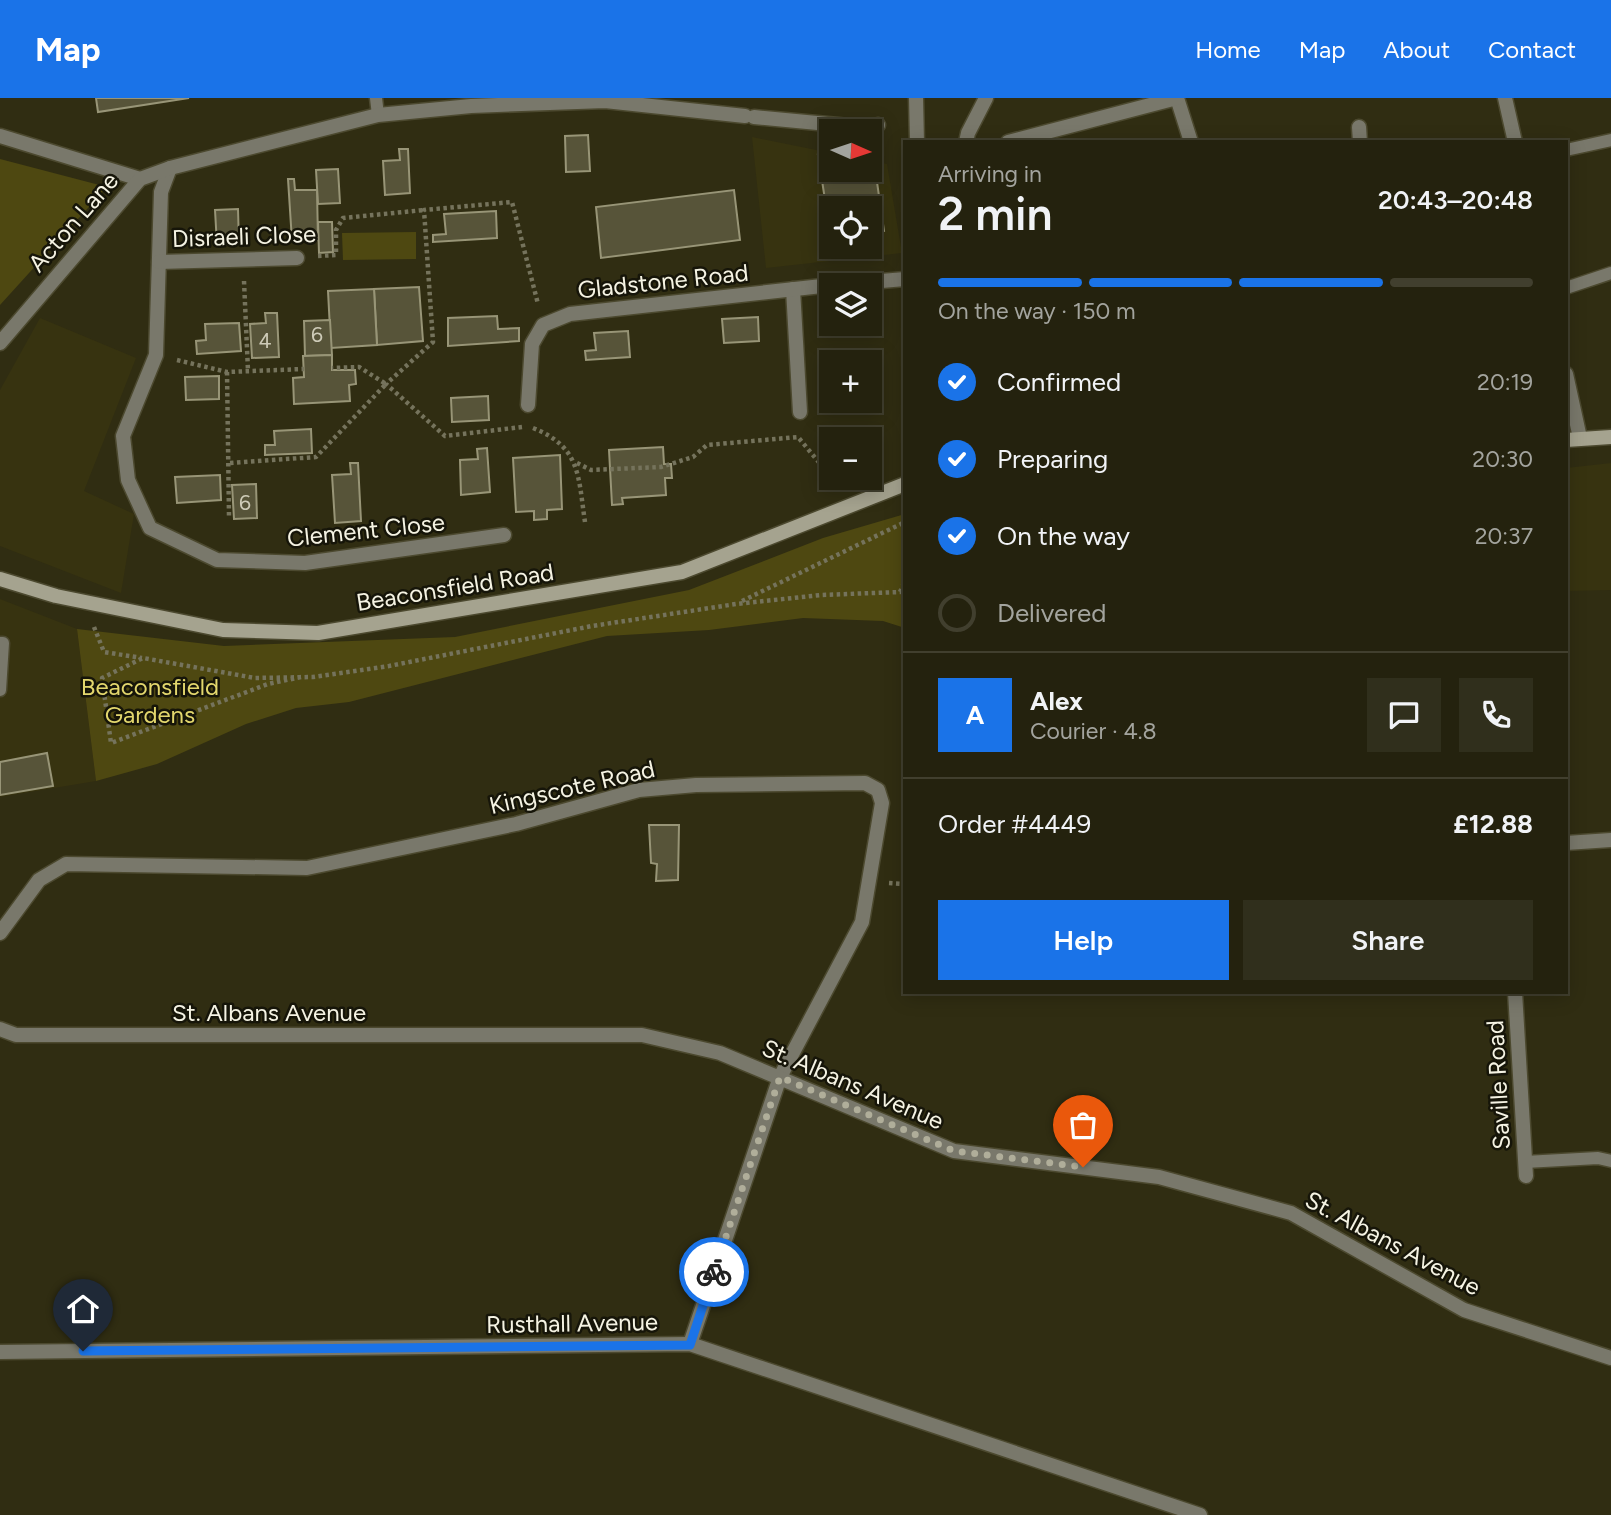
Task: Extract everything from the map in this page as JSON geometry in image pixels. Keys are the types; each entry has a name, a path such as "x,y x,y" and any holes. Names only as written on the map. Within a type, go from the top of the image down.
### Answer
{"main road":[{"path":"1573,439 1611,437"},
{"name":"Beaconsfield Road","path":"0,579 86,603 223,630 318,633 682,572 903,485"}],"street":[{"path":"916,98 916,134"},
{"path":"967,140 968,133 986,98"},
{"path":"1016,140 1177,98 1190,140"},
{"path":"1505,98 1514,140"},
{"path":"140,179 170,168 379,114 471,106 604,101 819,123"},
{"name":"Acton Lane","path":"0,136 140,179 0,343"},
{"name":"Clement Close","path":"170,168 161,192 156,355 123,436 128,480 150,528 217,559 305,563 504,535"},
{"name":"Disraeli Close","path":"159,262 297,258"},
{"name":"Gladstone Road","path":"882,281 903,279"},
{"name":"Gladstone Road","path":"543,325 570,314 819,286"},
{"path":"793,289 800,412"},
{"path":"528,405 531,344 543,325"},
{"path":"1568,392 1573,439"},
{"name":"Kingscote Road","path":"0,933 39,880 66,864 307,868 516,824 639,790 696,785 865,783 878,790 882,803 863,922 780,1077 690,1345"},
{"path":"1568,843 1611,840"},
{"name":"Saville Road","path":"1515,994 1526,1169"},
{"name":"St. Albans Avenue","path":"0,1030 16,1035 642,1035 720,1053 954,1151 1159,1177 1291,1213 1464,1310 1611,1358"},
{"name":"Rusthall Avenue","path":"0,1352 690,1345 1200,1515"}],"lane":[{"path":"376,98 379,114"},
{"path":"1568,150 1611,140"},
{"path":"1568,287 1611,273"},
{"path":"0,643 3,643 0,690"},
{"path":"1526,1169 1598,1158 1611,1161"}],"path":[{"name":"Disraeli Close","path":"297,258 336,255 336,230 343,218 512,202 543,325"},
{"path":"230,463 316,457 386,384 433,342 424,210"},
{"path":"243,260 248,371"},
{"path":"156,355 226,372 304,369"},
{"path":"332,368 359,367 386,384 445,436 529,426 554,436 577,463 591,470 661,467 693,457 707,445 798,437 819,462"},
{"path":"226,372 230,463 229,516"},
{"path":"577,463 584,522"},
{"path":"736,604 903,523"},
{"path":"143,658 102,678 111,743 268,684 301,677 389,666 592,626 736,604 821,595 900,592 903,585"},
{"path":"86,603 104,652 255,678 301,677"}],"shaded area":[{"path":"752,137 819,151 819,182 882,182 882,163 887,164 902,253 882,255 882,196 819,196 819,259 848,259 766,268"},
{"path":"40,318 136,358 84,491 134,514 121,593 0,546 0,390"},
{"path":"1611,463 1611,590 1568,591 1568,468"},
{"path":"0,599 77,629 96,781 0,797"}],"green space":[{"path":"0,159 107,187 0,305"},
{"path":"416,232 416,259 343,260 342,233"},
{"name":"Beaconsfield Gardens","path":"903,515 903,627 883,621 803,618 709,630 607,636 349,702 296,708 246,724 157,764 96,781 77,629 224,646 455,637 689,590 823,538"}],"building":[{"path":"96,98 189,98 98,112"},
{"path":"588,135 590,171 566,172 565,136"},
{"path":"399,149 408,149 410,193 385,195 383,161 400,160"},
{"path":"338,169 340,203 318,204 316,170"},
{"path":"288,179 294,179 295,190 317,190 318,240 292,241"},
{"path":"822,182 877,182 879,196 824,196"},
{"path":"734,190 740,240 601,258 596,207"},
{"path":"238,209 239,244 217,245 215,210"},
{"path":"496,211 497,238 433,242 433,235 446,234 444,214"},
{"path":"318,222 332,222 333,252 319,253"},
{"path":"419,287 423,341 377,345 374,289"},
{"path":"374,289 377,345 331,348 328,291"},
{"path":"265,313 277,313 279,357 252,358 250,324 266,323"},
{"path":"497,316 498,329 519,328 519,341 448,346 448,318"},
{"path":"758,317 759,341 724,343 722,319"},
{"path":"330,320 332,355 305,356 304,321"},
{"path":"239,323 241,351 197,354 196,341 206,340 205,324"},
{"path":"628,331 630,357 586,360 585,351 596,350 594,333"},
{"path":"332,355 332,370 355,370 356,384 349,385 350,401 294,404 293,378 304,377 303,356"},
{"path":"219,376 219,399 186,400 185,377"},
{"path":"488,396 489,420 452,422 451,398"},
{"path":"311,429 312,453 265,455 265,445 275,445 274,431"},
{"path":"663,447 664,464 671,464 672,478 665,478 666,495 622,498 623,504 612,505 609,450"},
{"path":"487,448 490,492 461,495 460,460 478,459 477,449"},
{"path":"560,455 562,509 547,510 547,519 534,520 534,511 516,512 513,458"},
{"path":"350,463 358,463 361,521 335,523 332,475 351,474"},
{"path":"220,475 221,500 177,503 175,477"},
{"path":"256,484 257,518 234,519 232,485"},
{"path":"47,753 53,786 0,795 0,762"},
{"path":"649,825 679,825 678,880 656,881 657,864 651,863"}],"way so far":[{"path":"714,1272 780,1077 954,1151 1083,1167"}],"route":[{"path":"83,1351 690,1345 714,1272"}]}
